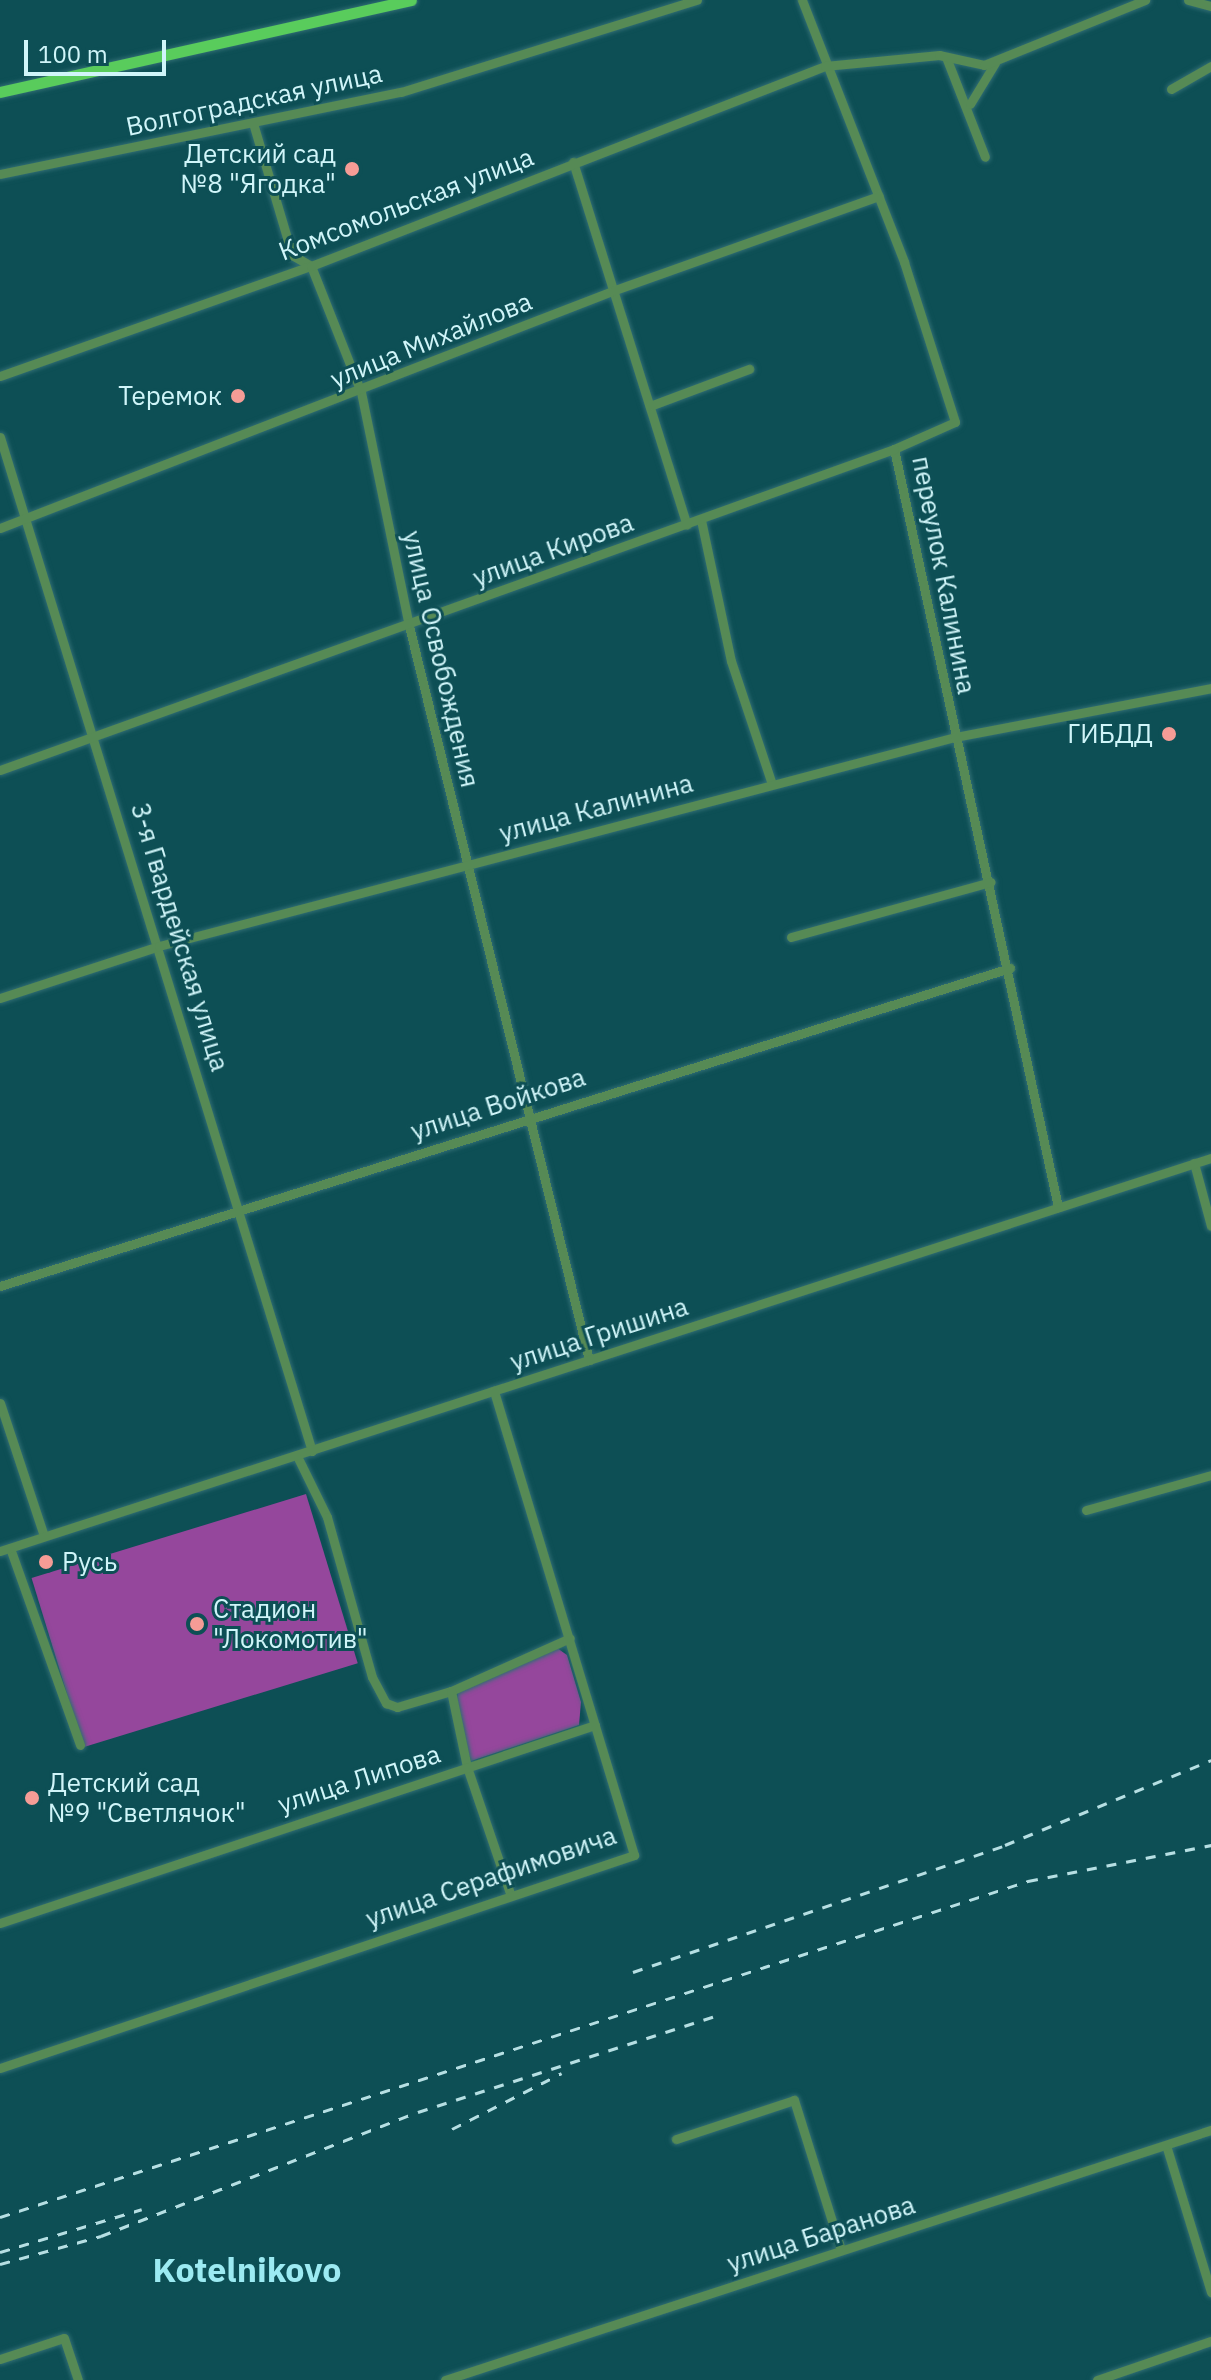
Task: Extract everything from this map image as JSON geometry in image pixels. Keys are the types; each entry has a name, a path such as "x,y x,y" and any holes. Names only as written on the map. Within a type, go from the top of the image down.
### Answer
{"main road":[{"path":"0,92 411,0"}],"street":[{"name":"Волгоградская улица","path":"0,174 401,92 697,0"},
{"name":"переулок Калинина","path":"802,0 825,66 879,196 955,422 894,449 955,737 1010,968 1058,1207"},
{"path":"1188,0 1211,6"},
{"path":"970,104 995,63 1140,1"},
{"name":"Комсомольская улица","path":"0,376 311,266 825,66 946,57 995,63"},
{"path":"946,57 970,104 985,157"},
{"path":"1171,89 1211,66"},
{"name":"улица Освобождения","path":"253,123 292,255 311,266 361,392 409,626 524,1118 589,1360"},
{"path":"573,162 687,525"},
{"name":"улица Михайлова","path":"0,528 361,392 615,290 879,196"},
{"path":"650,406 749,369"},
{"name":"3-я Гвардейская улица","path":"0,437 96,735 312,1451"},
{"name":"улица Кирова","path":"0,770 409,626 894,449"},
{"path":"701,520 731,661 772,784"},
{"name":"улица Калинина","path":"0,998 159,946 955,737 1211,688"},
{"path":"791,937 991,882"},
{"name":"улица Войкова","path":"0,1286 524,1118 1010,968"},
{"name":"улица Гришина","path":"5,1549 1211,1158"},
{"path":"1194,1163 1211,1226"},
{"name":"улица Серафимовича","path":"0,2068 634,1855 494,1391"},
{"path":"0,1403 44,1536"},
{"path":"297,1456 327,1517 376,1690 397,1707 451,1691 570,1638"},
{"path":"1086,1510 1211,1475"},
{"path":"5,1549 80,1745"},
{"path":"451,1691 467,1767 511,1896"},
{"name":"улица Липова","path":"0,1923 595,1725"},
{"path":"676,2139 794,2100 841,2250"},
{"name":"улица Баранова","path":"445,2380 1211,2130"},
{"path":"1166,2145 1211,2292"},
{"path":"0,2359 64,2338 78,2380"},
{"path":"1097,2380 1211,2341"}],"shaded area":[{"name":"Стадион \"Локомотив\"","path":"306,1494 358,1663 83,1747 32,1578"},
{"path":"557,1648 567,1655 581,1702 579,1725 471,1761 455,1706 459,1689"}],"railway":[{"path":"633,1972 1005,1845 1211,1760"},
{"path":"0,2217 1028,1881 1211,1845"},
{"path":"0,2264 101,2236 418,2112 721,2014"},
{"path":"452,2129 562,2073"},
{"path":"0,2252 142,2209"}],"place":[{"name":"Детский сад №8 \"Ягодка\"","path":"352,169"},
{"name":"Теремок","path":"238,396"},
{"name":"ГИБДД","path":"1169,734"},
{"name":"Русь","path":"46,1562"},
{"name":"Стадион \"Локомотив\"","path":"197,1624"},
{"name":"Детский сад №9 \"Светлячок\"","path":"32,1798"}],"district":[{"name":"Kotelnikovo","path":"247,2270"}]}
